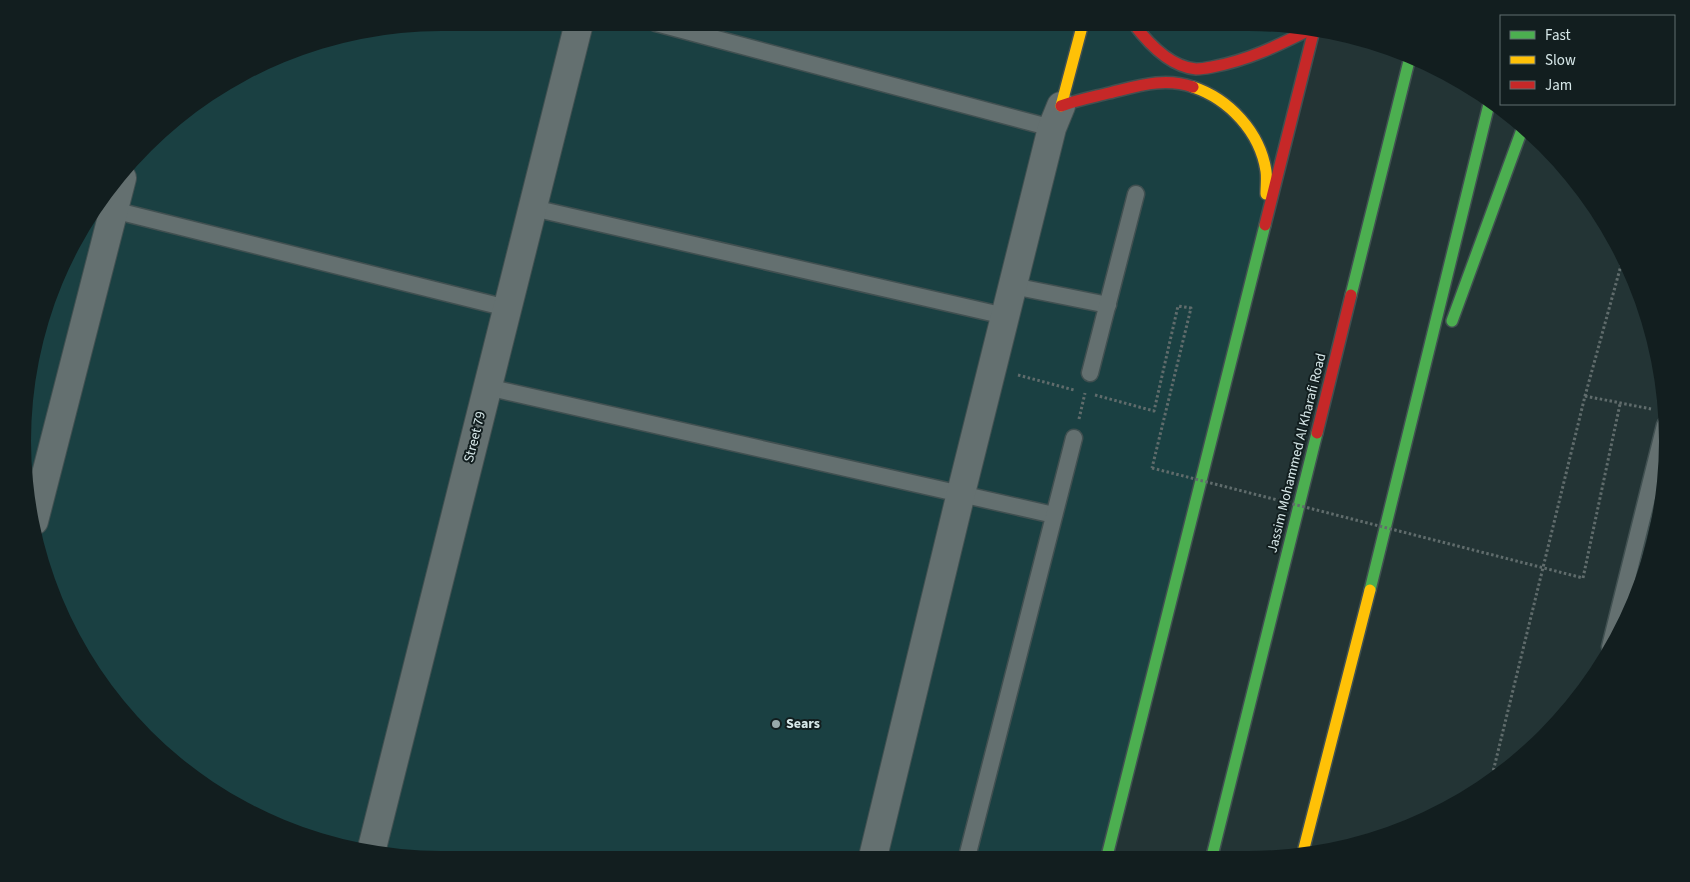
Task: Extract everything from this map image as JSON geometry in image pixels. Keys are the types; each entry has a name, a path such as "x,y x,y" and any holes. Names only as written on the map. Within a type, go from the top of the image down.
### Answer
{"main road":[{"path":"1056,117 1081,31"},
{"path":"1138,31 1144,39 1170,59 1197,69 1252,59 1300,35"},
{"path":"1108,851 1267,222 1310,36"},
{"name":"Jassim Mohammed Al Kharafi Road","path":"1213,851 1408,63"},
{"path":"1056,117 1079,98 1146,83 1169,82 1213,95 1237,114 1259,146 1265,168 1267,222"},
{"path":"1304,847 1406,447 1488,108"},
{"path":"1449,328 1520,134"},
{"path":"1406,447 1439,356"}],"street":[{"name":"Street 79","path":"373,845 577,31"},
{"path":"875,851 961,493 1056,117"},
{"path":"37,509 119,188"}],"lane":[{"path":"690,31 1056,117"},
{"path":"1090,373 1136,194"},
{"path":"532,208 1005,316"},
{"path":"113,210 507,308"},
{"path":"1012,286 1108,305"},
{"path":"488,387 1054,514"},
{"path":"969,851 1074,438"},
{"path":"1622,610 1655,492"}],"path":[{"path":"1494,769 1585,396 1621,270"},
{"path":"1154,411 1178,306 1191,308 1152,468 1583,578 1620,404"},
{"path":"1074,438 1090,373"},
{"path":"1585,396 1656,410"}],"shaded area":[{"path":"441,31 1249,31 1312,37 1108,851 441,851 388,847 335,837 284,820 236,796 213,782 171,749 133,711 100,669 62,598 45,547 39,521 32,468 31,441 32,414 39,361 45,335 62,284 100,213 151,151 213,100 284,62 335,45 361,39 414,32"}],"traffic: fast":[{"path":"1351,295 1408,63"},
{"path":"1370,590 1488,108"},
{"path":"1452,321 1520,134"},
{"path":"1108,851 1265,225"},
{"path":"1213,851 1317,433"}],"traffic: slow":[{"path":"1061,106 1081,31"},
{"path":"1193,87 1219,100 1241,119 1250,130 1263,157 1266,174 1266,194"},
{"path":"1304,847 1370,590"}],"traffic: jam":[{"path":"1140,31 1160,53 1177,64 1196,69 1225,64 1251,56 1299,35"},
{"path":"1265,225 1312,37"},
{"path":"1061,106 1151,84 1172,83 1193,87"},
{"path":"1317,433 1351,295"}],"place":[{"name":"Sears","path":"776,724"}]}
